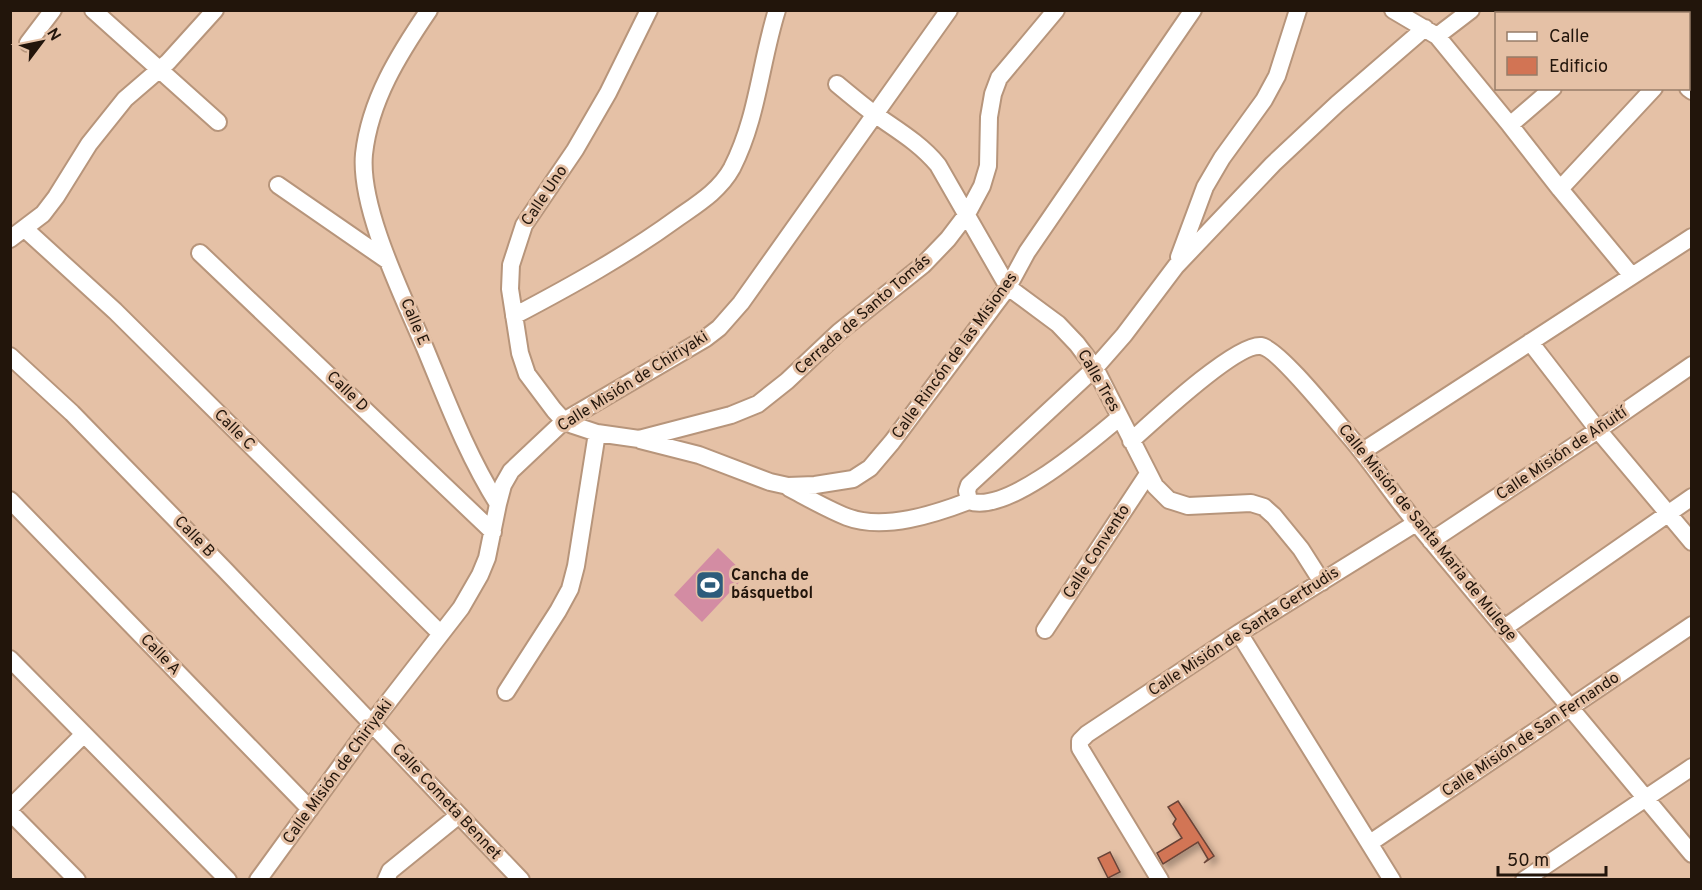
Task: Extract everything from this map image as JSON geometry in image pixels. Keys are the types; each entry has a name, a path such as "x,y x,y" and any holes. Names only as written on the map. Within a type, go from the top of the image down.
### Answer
{"street":[{"path":"28,43 53,10"},
{"path":"93,10 218,122"},
{"path":"10,239 43,214 63,187 89,144 118,107 133,90 159,69 195,34 215,10"},
{"name":"Calle E","path":"429,10 397,59 381,92 366,139 364,180 388,261 472,460 498,504"},
{"name":"Calle Uno","path":"564,421 527,374 520,353 510,289 511,265 524,225 575,150 608,93 649,10"},
{"path":"514,315 608,264 664,228 721,184 733,165 755,111 765,53 777,10"},
{"name":"Cerrada de Santo Tomás","path":"564,421 597,433 639,439 731,416 758,404 787,381 839,332 923,265 948,239 967,214 982,186 988,166 989,117 993,94 999,78 1056,10"},
{"name":"Calle Rincón de las Misiones","path":"639,439 699,455 720,465 782,485 838,482 853,479 870,468 1008,287 1045,225 1193,10"},
{"path":"1176,266 1205,187 1222,158 1264,100 1277,76 1298,10"},
{"path":"969,501 967,491 969,485 1095,368 1130,328 1176,266 1273,164 1337,104 1431,32 1471,10"},
{"path":"1402,12 1431,32 1510,125 1632,276"},
{"name":"Calle Misión de Chiriyaki","path":"258,879 372,723 461,608 487,558 503,485 511,471 564,421 706,338 719,328 741,303 941,13"},
{"name":"Calle Tres","path":"837,84 911,138 938,165 1008,287 1058,324 1095,368 1155,486 1169,500 1188,506 1251,503 1264,507 1301,549 1322,582"},
{"path":"1510,125 1551,90"},
{"path":"1560,189 1652,90"},
{"path":"278,185 388,261"},
{"name":"Calle C","path":"25,229 115,311 441,634"},
{"path":"1362,452 1692,237"},
{"name":"Calle D","path":"200,253 493,532"},
{"path":"1530,342 1598,430 1692,542"},
{"name":"Calle Misión de Santa Maria de Mulege","path":"1131,441 1199,380 1246,350 1257,346 1267,347 1299,378 1362,452 1416,523 1692,854"},
{"name":"Calle B","path":"10,356 72,413 372,723"},
{"name":"Calle Misión de Añuití","path":"1431,541 1692,365"},
{"path":"782,485 848,518 873,523 930,515 969,501 986,504 1024,488 1067,459 1119,418"},
{"path":"506,692 570,589 576,566 597,433"},
{"name":"Calle Convento","path":"1045,630 1148,474"},
{"path":"1504,628 1692,497"},
{"name":"Calle A","path":"10,500 310,809"},
{"name":"Calle Misión de Santa Gertrudis","path":"1160,879 1080,748 1080,741 1087,734 1239,633 1416,523"},
{"name":"Calle Misión de San Fernando","path":"1370,843 1692,625"},
{"path":"1239,633 1392,879"},
{"path":"10,658 228,879"},
{"name":"Calle Cometa Bennet","path":"372,723 521,879"},
{"path":"77,879 10,810 84,734"},
{"path":"1524,879 1692,767"},
{"path":"386,879 390,871 459,815"}],"shaded area":[{"name":"Cancha de básquetbol","path":"718,548 746,575 702,622 674,595"}],"building":[{"path":"1178,801 1214,856 1204,863 1208,859 1198,842 1163,864 1157,853 1182,838 1173,824 1176,819 1168,807"},
{"path":"1110,852 1120,872 1108,878 1098,858"}],"place":[{"name":"Cancha de básquetbol","path":"710,585"}]}
